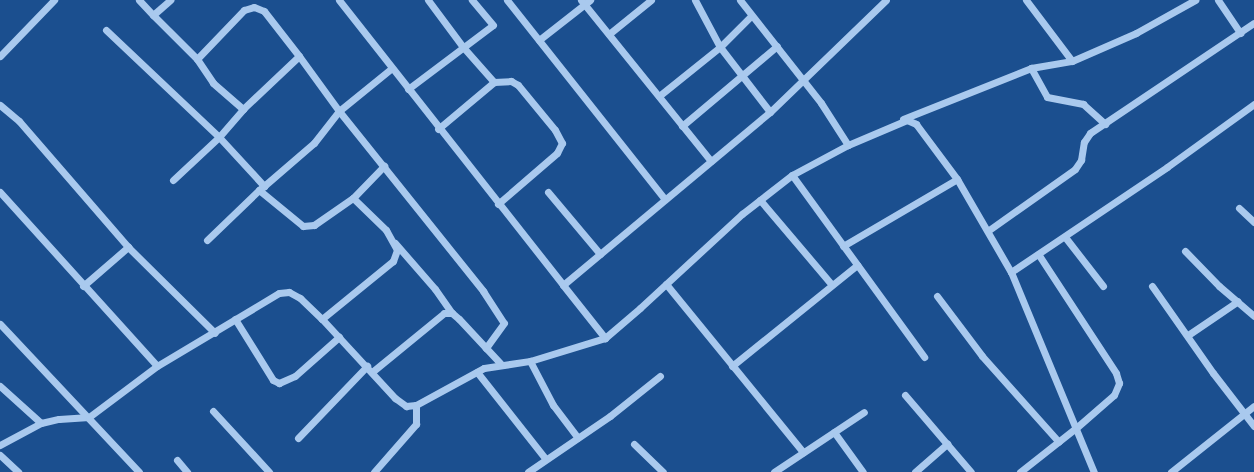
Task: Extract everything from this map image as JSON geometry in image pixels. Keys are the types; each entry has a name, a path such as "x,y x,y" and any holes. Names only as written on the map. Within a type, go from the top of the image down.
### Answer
{"street":[{"path":"0,56 54,0"},
{"path":"139,0 197,59 213,83 243,109"},
{"path":"153,15 170,0"},
{"path":"339,0 438,129 605,338"},
{"path":"428,0 463,47 494,82"},
{"path":"408,89 493,25 472,0"},
{"path":"507,0 665,200"},
{"path":"609,34 652,0"},
{"path":"695,0 720,47 770,112"},
{"path":"749,0 742,3 751,16 778,46 804,81 848,146"},
{"path":"563,284 770,112 804,81 886,0"},
{"path":"1026,0 1072,61"},
{"path":"0,445 41,423 59,419 89,417 157,366 215,333 235,319 279,293 289,292 300,298 322,319 395,398 406,406 416,405 477,372 501,364 530,361 605,338 760,200 792,175 901,120 1030,68 1072,61 1136,33 1195,0"},
{"path":"1218,0 1240,33"},
{"path":"539,40 585,1 609,34 711,161"},
{"path":"197,59 244,10 254,7 264,11 339,111 483,290 504,322 486,348"},
{"path":"659,96 720,47 751,16"},
{"path":"989,230 1075,169 1081,160 1086,137 1254,23"},
{"path":"106,30 219,137 262,188 295,221 303,226 314,225 353,198 384,166"},
{"path":"682,126 741,75 778,46"},
{"path":"173,180 219,137 243,109 299,56"},
{"path":"206,240 262,188 314,143 339,111 392,68"},
{"path":"1030,68 1047,97 1083,104 1105,124"},
{"path":"438,129 494,82 511,81 518,85 562,143 557,153 498,204"},
{"path":"1011,272 1065,237 1254,104"},
{"path":"0,105 18,121 128,247 215,333"},
{"path":"901,120 916,124 957,179 989,230 1011,272 1094,472"},
{"path":"792,175 924,357"},
{"path":"843,246 957,179"},
{"path":"0,192 83,286 157,366"},
{"path":"548,192 600,254"},
{"path":"353,198 435,289 452,313 501,364"},
{"path":"760,200 832,285"},
{"path":"1239,208 1254,222"},
{"path":"1065,237 1103,286"},
{"path":"322,319 393,261 397,250 394,242"},
{"path":"83,286 128,247"},
{"path":"1185,251 1219,286 1254,316"},
{"path":"1020,472 1076,428 1114,394 1118,388 1118,378 1038,254"},
{"path":"732,366 857,265"},
{"path":"666,284 804,452"},
{"path":"1152,286 1243,414 1254,426"},
{"path":"937,296 982,356 1059,442"},
{"path":"1188,335 1238,301"},
{"path":"298,438 369,369 444,313 452,313"},
{"path":"235,319 273,380 278,383 295,376 339,337"},
{"path":"0,324 77,409 89,417 139,472"},
{"path":"530,361 553,405 578,438"},
{"path":"477,372 545,458"},
{"path":"528,472 545,458 610,416 660,376"},
{"path":"0,386 41,423"},
{"path":"905,395 970,472"},
{"path":"374,472 416,424 416,405"},
{"path":"1172,472 1180,469 1254,406"},
{"path":"213,411 269,472"},
{"path":"774,472 864,412"},
{"path":"834,432 859,470"},
{"path":"634,444 663,472"},
{"path":"915,472 947,444"},
{"path":"0,455 18,472"},
{"path":"177,460 187,472"}]}
